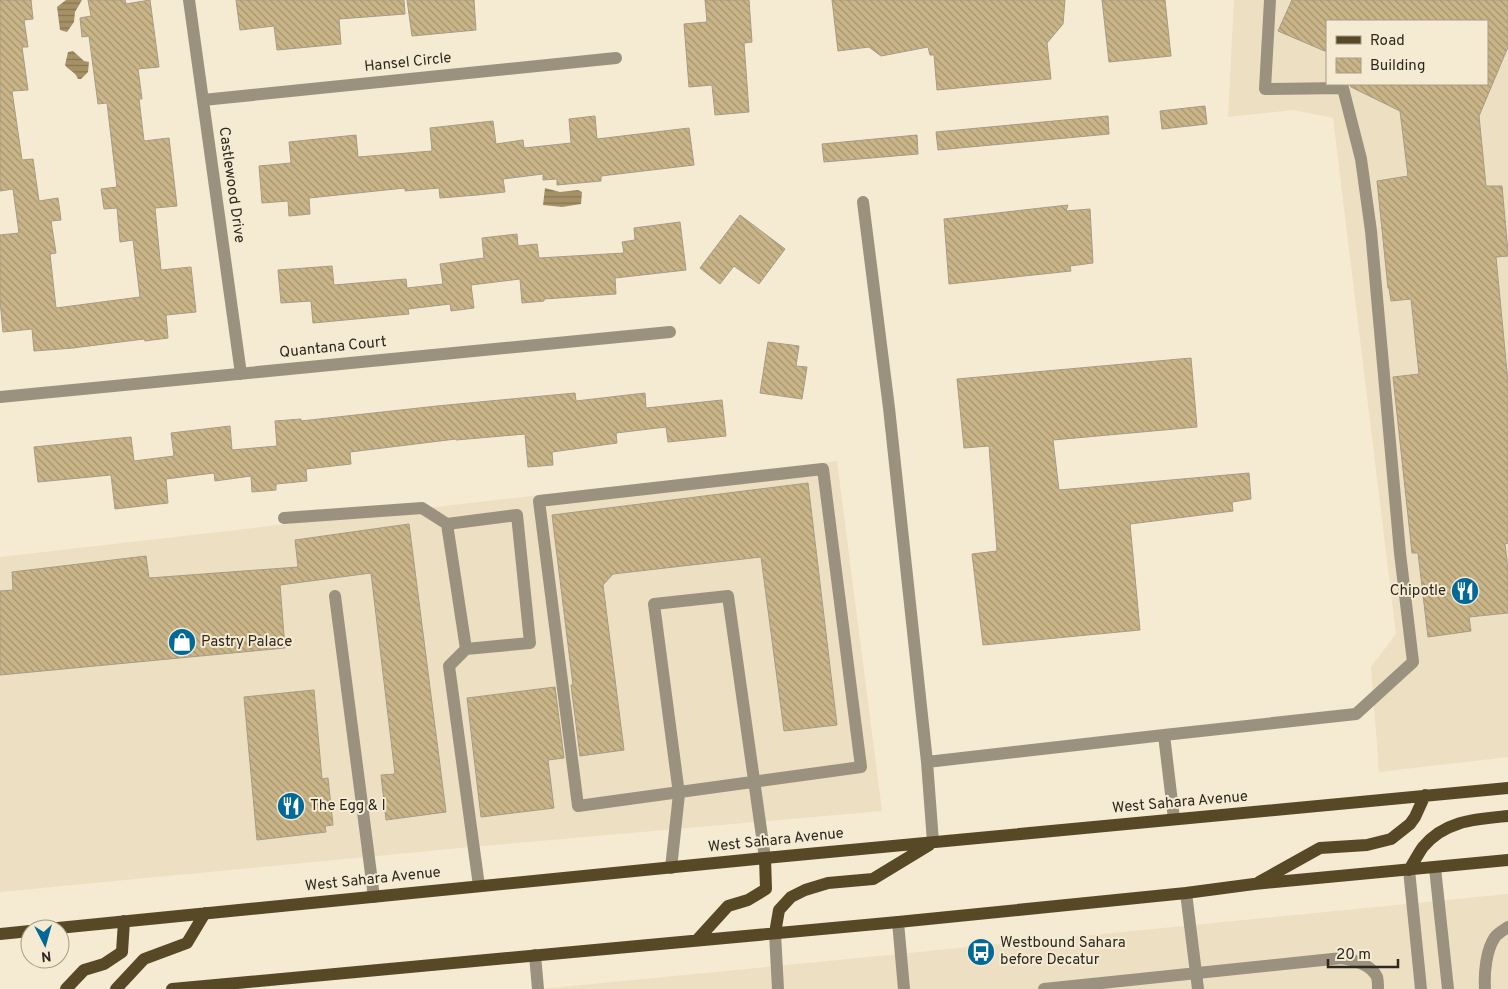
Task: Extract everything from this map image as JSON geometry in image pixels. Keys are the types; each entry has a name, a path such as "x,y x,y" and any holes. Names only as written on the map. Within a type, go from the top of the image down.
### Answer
{"main road":[{"name":"West Sahara Avenue","path":"70,927 766,858 1508,788"},
{"path":"1254,884 1320,848 1368,844 1391,839 1410,824 1425,796"},
{"path":"1409,870 1423,847 1442,831 1465,821 1508,816"},
{"path":"775,933 780,910 791,897 828,882 873,879 933,842"},
{"path":"697,940 728,906 748,900 766,888 766,858"},
{"path":"172,989 898,922 1186,893 1254,884 1508,860"},
{"path":"116,989 144,959 187,943 205,913"},
{"path":"66,989 84,970 104,964 122,952 124,921"},
{"path":"0,934 20,932"}],"street":[{"name":"Castlewood Drive","path":"189,0 241,374"},
{"path":"927,762 1356,714 1413,662 1400,553 1371,231 1361,159 1343,88 1265,89 1270,0"},
{"name":"Hansel Circle","path":"203,100 616,58"},
{"path":"863,202 890,418 927,762 933,842"},
{"name":"Quantana Court","path":"0,398 670,332"},
{"path":"823,469 861,767 755,782 678,794 578,806 539,501 823,469"},
{"path":"284,518 422,508 447,524 516,515 530,643 466,650 449,666 479,886"},
{"path":"447,524 466,650"},
{"path":"335,596 374,897"},
{"path":"671,868 678,794 654,604 728,596 766,858"},
{"path":"1164,735 1174,820"},
{"path":"1435,868 1448,989"},
{"path":"1409,870 1421,989"},
{"path":"1186,893 1198,989"},
{"path":"898,922 904,989"},
{"path":"1485,989 1484,980 1488,954 1495,936 1508,927"},
{"path":"775,933 778,989"},
{"path":"535,956 538,989"},
{"path":"1044,989 1342,958 1359,961 1373,972 1377,977 1378,989"}],"shaded area":[{"path":"66,0 82,0 75,12 74,22 67,32 60,30 57,7"},
{"path":"1234,0 1508,0 1508,757 1379,772 1371,667 1396,634 1333,118 1293,110 1228,117"},
{"path":"73,51 84,61 89,62 88,72 81,79 78,79 65,65 68,52"},
{"path":"545,188 560,192 578,190 582,192 581,204 562,207 543,205"},
{"path":"837,461 882,811 460,848 0,892 0,557"},
{"path":"1508,894 1508,989 541,989 879,956"}],"building":[{"path":"0,0 31,0 33,19 24,20 28,47 22,47 28,90 12,91 22,160 33,159 39,201 58,198 61,220 51,221 56,253 50,254 56,308 140,297 133,240 120,242 117,208 104,209 101,189 117,187 107,103 98,104 89,36 82,37 80,18 91,16 88,0 125,0 126,4 150,0 159,67 138,69 144,141 169,138 177,206 155,208 161,270 191,267 196,312 166,315 168,338 34,351 32,329 3,332 0,301 0,235 19,233 13,189 0,191"},
{"path":"236,0 404,0 405,14 339,19 341,44 277,50 274,26 240,30"},
{"path":"407,0 474,0 476,30 412,36"},
{"path":"705,0 749,0 752,42 744,43 749,112 715,115 712,85 689,87 684,24 707,22"},
{"path":"832,0 1065,0 1063,24 1047,43 1051,79 937,90 934,55 930,55 928,47 881,56 869,47 838,51"},
{"path":"1102,0 1165,0 1171,56 1109,62"},
{"path":"1292,0 1508,0 1508,47 1479,116 1486,186 1502,186 1508,252 1508,256 1496,257 1508,382 1508,543 1505,544 1508,569 1508,613 1469,617 1471,631 1428,637 1418,553 1412,553 1393,377 1419,374 1411,299 1391,301 1377,181 1408,176 1400,111 1350,85 1488,85 1488,20 1326,20 1326,52 1278,31"},
{"path":"1205,106 1207,124 1162,129 1160,111"},
{"path":"595,116 597,139 689,128 694,165 601,176 601,181 557,185 557,179 543,180 543,174 503,179 505,192 477,195 440,198 439,188 405,191 405,188 309,198 310,214 289,216 288,201 262,203 259,166 291,163 289,142 356,135 358,157 432,151 430,128 493,121 496,144 523,140 524,148 571,143 569,119"},
{"path":"1108,116 1109,134 938,150 936,132"},
{"path":"917,135 918,154 824,162 822,144"},
{"path":"1068,205 1066,211 1090,209 1093,263 1070,266 1071,271 949,284 944,219"},
{"path":"740,215 785,249 759,284 734,266 720,284 700,268"},
{"path":"680,222 686,270 615,278 616,294 544,299 544,301 522,303 520,279 471,285 474,308 451,311 450,304 408,309 409,314 313,323 311,301 281,303 278,270 332,266 334,285 406,279 407,288 443,284 440,264 484,258 482,238 517,234 518,246 537,244 539,258 624,253 622,242 635,240 634,228"},
{"path":"768,342 799,346 796,366 807,367 802,399 760,393"},
{"path":"1191,358 1197,427 1053,440 1059,490 1249,473 1251,499 1232,502 1233,511 1130,524 1140,630 983,645 972,554 997,551 989,446 964,448 957,379"},
{"path":"575,393 576,401 645,393 646,408 722,400 726,436 668,442 666,427 616,433 617,443 552,452 553,465 528,467 525,434 456,439 350,452 351,464 306,469 307,481 276,484 276,490 252,492 251,476 215,481 214,473 166,479 168,503 115,509 111,475 38,482 34,447 131,437 134,461 174,456 171,433 230,426 232,450 277,446 275,421 301,419 301,421"},
{"path":"808,483 837,725 784,731 761,557 613,574 603,585 624,750 580,756 552,515"},
{"path":"409,524 446,812 386,820 381,775 395,774 371,573 280,585 285,648 0,675 0,591 13,590 12,572 146,556 149,578 298,567 295,540"},
{"path":"555,687 564,758 548,760 554,808 481,817 467,698"},
{"path":"314,690 322,779 328,778 333,825 325,826 326,832 257,840 244,697"}],"place":[{"name":"Chipotle","path":"1465,591"},
{"name":"Pastry Palace","path":"182,642"},
{"name":"The Egg & I","path":"291,806"},
{"name":"Westbound Sahara before Decatur","path":"981,952"}]}
